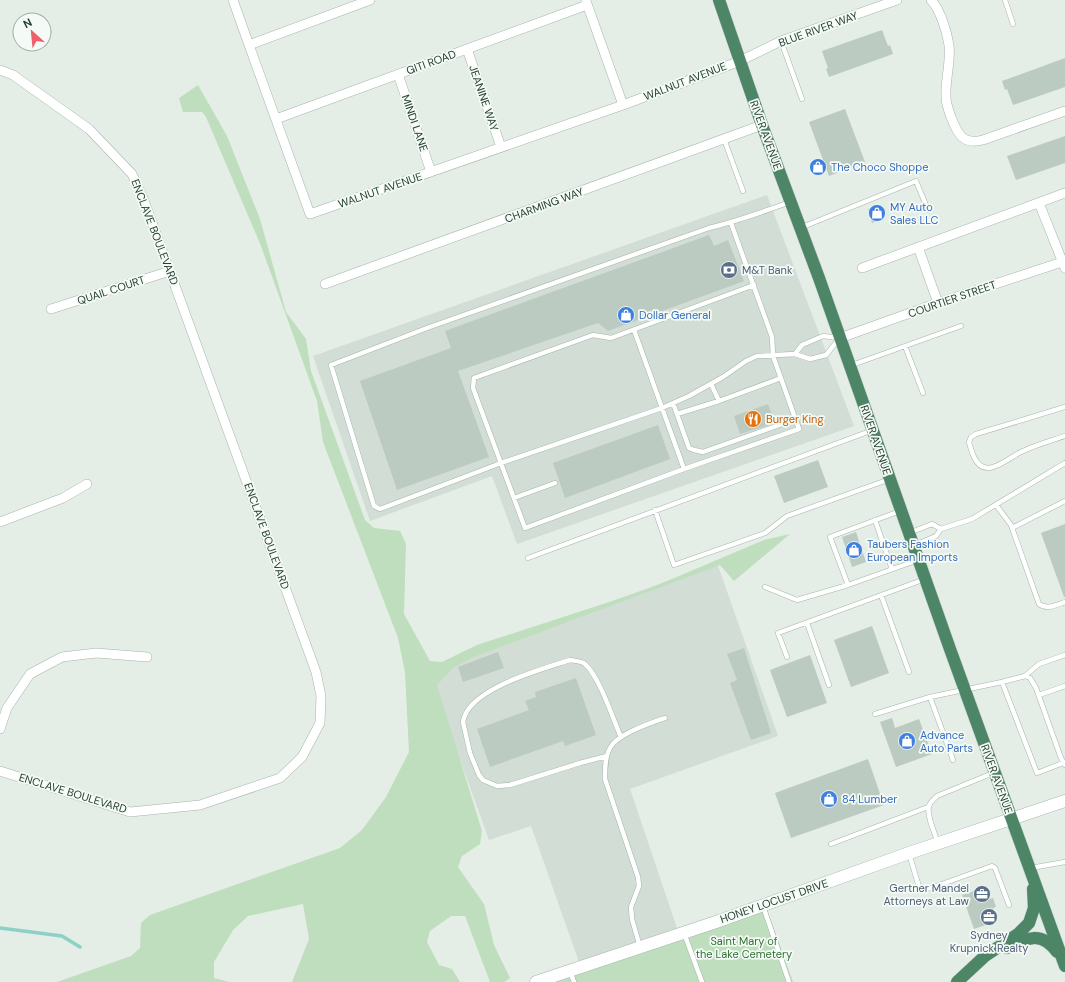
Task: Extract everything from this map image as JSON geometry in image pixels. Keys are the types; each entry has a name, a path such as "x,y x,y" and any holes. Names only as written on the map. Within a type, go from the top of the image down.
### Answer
{"highway":[{"name":"RIVER AVENUE","path":"718,0 1033,880"},
{"path":"1033,880 1060,946 1064,963"},
{"path":"957,982 985,956 1018,934 1029,923 1034,908 1033,880"},
{"path":"964,982 988,960 1000,952 1031,938 1039,938 1050,943 1064,963"}],"street":[{"name":"WALNUT AVENUE","path":"233,0 310,214 622,105 740,61"},
{"path":"249,45 370,0"},
{"name":"BLUE RIVER WAY","path":"740,61 781,41 897,0"},
{"path":"931,0 937,8 947,37 949,46 946,90 947,104 956,132 962,137 968,141 975,142 983,140 1065,111"},
{"path":"586,3 622,105"},
{"name":"GITI ROAD","path":"276,119 467,49 586,3"},
{"name":"JEANINE WAY","path":"467,49 501,147"},
{"name":"ENCLAVE BOULEVARD","path":"0,70 13,75 89,129 132,174 143,198 170,271 316,672 321,696 320,723 302,757 280,778 200,806 130,812 0,771"},
{"name":"MINDI LANE","path":"398,74 432,172"},
{"name":"CHARMING WAY","path":"325,284 762,125"},
{"path":"862,268 1065,193"},
{"path":"1039,203 1064,264"},
{"path":"918,247 938,303"},
{"name":"COURTIER STREET","path":"840,338 938,303 1064,264"},
{"name":"QUAIL COURT","path":"51,309 170,271"},
{"path":"0,522 64,498 88,484"},
{"path":"0,729 7,708 30,674 62,657 96,653 147,657"},
{"name":"HONEY LOCUST DRIVE","path":"536,982 572,976 640,947 909,853 1065,801"}],"lane":[{"path":"1005,0 1013,24"},
{"path":"781,41 802,99"},
{"path":"724,139 743,191"},
{"path":"800,228 916,181 928,210"},
{"path":"790,201 760,214 709,228 427,328 331,365 374,506 380,509 501,463 662,408 689,396 711,384 746,361 758,356 795,354 810,359 826,355 840,338"},
{"path":"731,223 754,285 772,337 773,356 799,429 684,469 525,528 473,388 474,378 593,335 612,338 754,285"},
{"path":"850,366 961,326"},
{"path":"634,330 684,469"},
{"path":"795,354 802,345 823,336 840,338"},
{"path":"905,346 923,393"},
{"path":"677,414 719,401 781,378"},
{"path":"711,384 719,401"},
{"path":"673,403 689,448 703,452 796,419"},
{"path":"1065,407 976,434 971,437 969,442 977,463 980,466 989,468 996,466 1021,451 1065,436"},
{"path":"528,558 873,430"},
{"path":"913,545 936,536 941,529 972,519 1065,463"},
{"path":"655,510 674,565 765,533 787,516 890,479"},
{"path":"514,498 555,483"},
{"path":"1012,528 1065,502"},
{"path":"996,505 1011,524 1039,604 1043,607 1050,607 1065,602"},
{"path":"848,585 830,536 901,511"},
{"path":"875,520 892,569"},
{"path":"909,533 932,524 941,529"},
{"path":"765,587 797,600 848,585 918,560"},
{"path":"787,657 778,633 925,579"},
{"path":"880,595 908,672"},
{"path":"807,623 829,685"},
{"path":"875,714 930,697 1025,676 1039,664 1065,655"},
{"path":"607,756 510,785 497,786 483,780 479,775 470,753 463,718 465,713 477,700 501,684 570,660 584,663 596,678 621,737"},
{"path":"1002,682 1037,773 1064,764 1034,683 1030,678 1025,676"},
{"path":"1039,695 1065,686"},
{"path":"930,697 953,760"},
{"path":"640,947 632,919 631,907 638,886 638,877 605,779 605,766 610,747 621,737 665,718"},
{"path":"939,843 928,814 930,802 937,796 995,772"},
{"path":"832,844 928,807"},
{"path":"909,853 919,887 923,889 931,888 992,866 996,868 1009,905"},
{"path":"1029,868 1064,864"},
{"path":"762,905 789,982"},
{"path":"684,932 702,982"}],"shaded area":[{"path":"767,195 854,426 517,544 492,476 370,521 313,356"},
{"path":"717,563 778,736 630,789 677,928 579,962 531,826 489,840 427,668"}],"green space":[{"path":"198,85 227,136 260,219 286,312 306,339 311,371 365,520 374,528 400,531 406,544 404,614 430,661 442,662 477,645 646,590 764,540 790,534 734,581 720,565 471,658 453,668 437,685 482,831 480,844 462,856 458,867 484,904 494,945 510,978 504,982 490,982 465,916 451,916 430,931 427,942 439,965 452,969 460,982 292,982 309,939 303,904 248,916 233,930 214,962 214,978 229,982 57,982 131,956 140,948 141,923 150,915 340,848 362,830 386,797 409,752 405,672 398,638 323,442 317,401 261,246 206,117 202,112 183,112 179,98"},
{"name":"Saint Mary of the Lake Cemetery","path":"765,904 793,982 536,982"}],"building":[{"path":"882,30 888,46 890,45 893,54 829,77 826,69 828,68 822,51"},
{"path":"1065,58 1065,87 1013,105 1007,89 1005,90 1002,81"},
{"path":"845,109 865,162 829,176 809,122"},
{"path":"1065,136 1065,163 1016,180 1007,156"},
{"name":"MY Auto Sales LLC","path":"880,205 884,219 872,223 868,209"},
{"path":"709,235 714,246 728,240 744,281 608,331 598,323 458,371 489,457 397,490 360,381 451,348 445,331"},
{"path":"768,404 775,423 740,434 734,416"},
{"path":"658,425 670,459 565,498 553,463"},
{"path":"818,460 828,487 784,503 774,476"},
{"path":"1065,524 1065,597 1064,597 1041,533"},
{"name":"Taubers Fashion European Imports","path":"856,532 866,562 852,567 842,537"},
{"path":"872,626 889,673 851,687 834,640"},
{"path":"744,648 771,733 751,740 730,683 737,680 727,654"},
{"path":"498,652 504,668 463,682 458,667"},
{"path":"810,655 827,703 787,717 770,670"},
{"path":"576,678 596,735 565,746 563,741 490,767 477,729 529,710 525,701 536,697 535,692"},
{"name":"Advance Auto Parts","path":"892,718 895,728 919,719 932,754 896,767 880,722"},
{"name":"84 Lumber","path":"868,759 884,805 791,838 775,793"},
{"path":"986,887 990,899 993,898 996,907 993,908 997,921 974,929 962,895"}],"waterway":[{"path":"0,928 62,936 80,947"}],"place":[{"name":"The Choco Shoppe","path":"818,167"},
{"name":"MY Auto Sales LLC","path":"877,213"},
{"name":"M&T Bank","path":"729,270"},
{"name":"Dollar General","path":"626,315"},
{"name":"Burger King","path":"753,419"},
{"name":"Taubers Fashion European Imports","path":"854,550"},
{"name":"Advance Auto Parts","path":"907,741"},
{"name":"84 Lumber","path":"829,799"},
{"name":"Gertner Mandel Attorneys at Law","path":"982,894"},
{"name":"Sydney Krupnick Realty","path":"989,917"}]}
